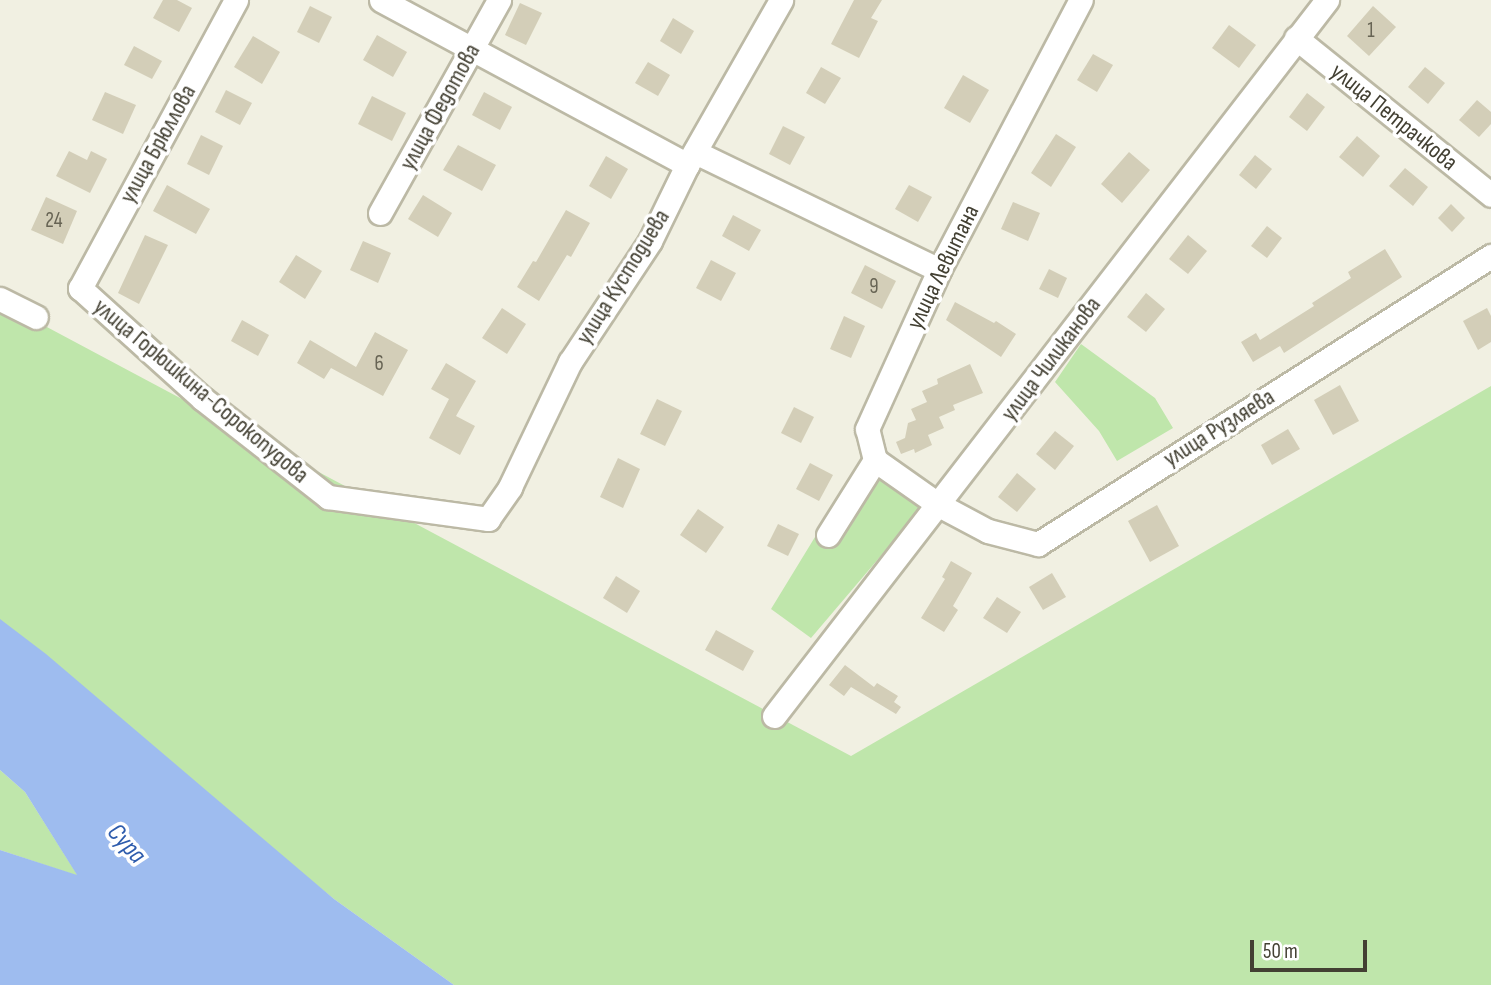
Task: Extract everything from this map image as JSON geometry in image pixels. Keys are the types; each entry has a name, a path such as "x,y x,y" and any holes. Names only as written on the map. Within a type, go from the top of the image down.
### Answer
{"street":[{"name":"улица Брюллова","path":"80,288 236,0"},
{"path":"381,0 473,50 691,158 939,270"},
{"name":"улица Федотова","path":"380,213 499,0"},
{"name":"улица Кустодиева","path":"488,519 510,487 570,362 650,241 691,158 781,0"},
{"name":"улица Левитана","path":"875,460 867,429 939,270 1081,0"},
{"name":"улица Чиликанова","path":"774,716 1327,0"},
{"name":"улица Петрачкова","path":"1296,38 1491,195"},
{"name":"улица Рузляева","path":"875,460 939,505 988,531 1038,544 1491,256"},
{"name":"улица Горюшкина-Сорокопудова","path":"80,288 203,398 328,497 488,519"},
{"path":"0,299 36,317"},
{"path":"828,535 875,460"}],"green space":[{"path":"0,302 851,756 1491,386 1491,985 454,985 334,899 0,629"},
{"path":"1081,344 1155,398 1173,428 1117,461 1099,431 1055,382"},
{"path":"879,472 925,504 811,638 771,609 815,537 831,544"},
{"path":"0,770 25,792 78,876 0,850"}],"water":[{"name":"Сура","path":"0,619 46,654 334,899 454,985 0,985 0,850 77,875 25,792 0,770"}],"building":[{"path":"163,0 177,0 192,8 179,32 153,18"},
{"path":"854,0 882,0 871,18 878,21 859,58 831,44"},
{"path":"520,3 542,13 526,45 505,35"},
{"path":"310,6 332,17 319,43 297,32"},
{"path":"1373,6 1396,27 1369,56 1347,36"},
{"path":"673,18 694,31 681,54 660,41"},
{"path":"1229,25 1256,45 1239,68 1212,48"},
{"path":"377,35 407,52 393,77 363,60"},
{"path":"253,36 280,52 262,84 234,67"},
{"path":"134,46 162,61 152,79 124,65"},
{"path":"1093,54 1113,65 1097,92 1077,80"},
{"path":"648,62 670,75 658,96 635,83"},
{"path":"821,67 841,78 825,104 806,93"},
{"path":"1425,67 1445,83 1428,104 1408,87"},
{"path":"963,75 989,90 970,123 944,108"},
{"path":"226,90 252,103 240,125 215,112"},
{"path":"105,92 136,105 123,134 92,120"},
{"path":"484,92 512,107 500,130 472,115"},
{"path":"1307,93 1325,107 1307,131 1289,117"},
{"path":"372,96 406,113 392,141 358,124"},
{"path":"1477,100 1491,112 1491,124 1479,137 1459,120"},
{"path":"783,126 805,137 790,165 769,154"},
{"path":"1056,134 1076,147 1051,187 1031,173"},
{"path":"201,135 223,146 209,175 187,164"},
{"path":"1357,136 1380,156 1363,177 1339,157"},
{"path":"458,145 496,165 482,191 443,170"},
{"path":"69,151 87,160 91,151 107,159 90,193 56,176"},
{"path":"1129,152 1150,170 1122,203 1101,184"},
{"path":"1255,155 1272,169 1256,189 1239,175"},
{"path":"606,156 628,169 611,199 589,186"},
{"path":"1405,168 1428,187 1413,206 1389,186"},
{"path":"167,185 210,209 196,234 153,211"},
{"path":"909,185 932,197 918,222 895,209"},
{"path":"423,195 452,213 438,237 408,219"},
{"path":"46,197 77,211 63,244 31,230"},
{"path":"1013,202 1040,213 1028,241 1001,229"},
{"path":"1451,204 1465,218 1452,232 1438,218"},
{"path":"566,210 590,223 571,257 567,255 539,301 517,287 533,261 536,262"},
{"path":"733,215 761,230 749,251 722,236"},
{"path":"1267,226 1282,238 1267,258 1251,246"},
{"path":"145,235 168,245 139,304 118,293"},
{"path":"1188,235 1207,251 1188,274 1169,259"},
{"path":"363,241 391,253 378,283 350,270"},
{"path":"1385,249 1402,277 1284,353 1280,346 1253,362 1241,342 1256,333 1260,340 1314,306 1312,303 1351,278 1348,272"},
{"path":"296,255 322,271 305,299 279,282"},
{"path":"711,260 736,273 721,301 696,288"},
{"path":"865,265 896,281 882,309 851,293"},
{"path":"1049,269 1067,278 1058,298 1039,289"},
{"path":"1146,293 1165,309 1146,332 1127,317"},
{"path":"955,302 994,323 996,321 1016,334 1001,357 946,320"},
{"path":"502,308 526,324 507,354 482,338"},
{"path":"1487,308 1491,316 1491,342 1478,350 1463,321"},
{"path":"844,316 865,326 851,358 830,349"},
{"path":"242,320 269,335 258,356 231,341"},
{"path":"375,332 408,350 383,396 331,368 324,379 297,363 310,340 356,367"},
{"path":"446,363 476,381 456,416 475,426 460,455 429,438 449,399 431,389"},
{"path":"970,364 983,393 953,405 955,410 939,417 944,428 928,435 932,445 915,453 914,449 901,454 896,442 905,438 908,423 916,420 911,409 927,402 922,391 938,384 937,379"},
{"path":"1340,385 1359,421 1333,435 1314,400"},
{"path":"657,399 682,411 665,446 640,434"},
{"path":"794,407 814,417 801,443 781,433"},
{"path":"1288,429 1300,449 1272,465 1261,445"},
{"path":"1055,431 1074,446 1055,470 1036,454"},
{"path":"618,458 640,469 623,508 600,497"},
{"path":"810,463 833,475 819,501 796,489"},
{"path":"1017,473 1036,489 1017,512 998,497"},
{"path":"1157,505 1179,546 1150,562 1128,521"},
{"path":"698,509 724,527 706,553 680,535"},
{"path":"778,524 799,534 788,556 767,546"},
{"path":"951,561 972,573 953,606 958,610 944,632 921,618 945,579 942,577"},
{"path":"1052,573 1066,597 1043,610 1029,587"},
{"path":"616,576 640,591 627,613 603,598"},
{"path":"997,597 1021,612 1007,633 983,618"},
{"path":"716,630 754,651 743,671 705,650"},
{"path":"845,665 874,687 877,683 898,696 894,702 901,707 896,714 851,687 844,696 829,685"}]}
